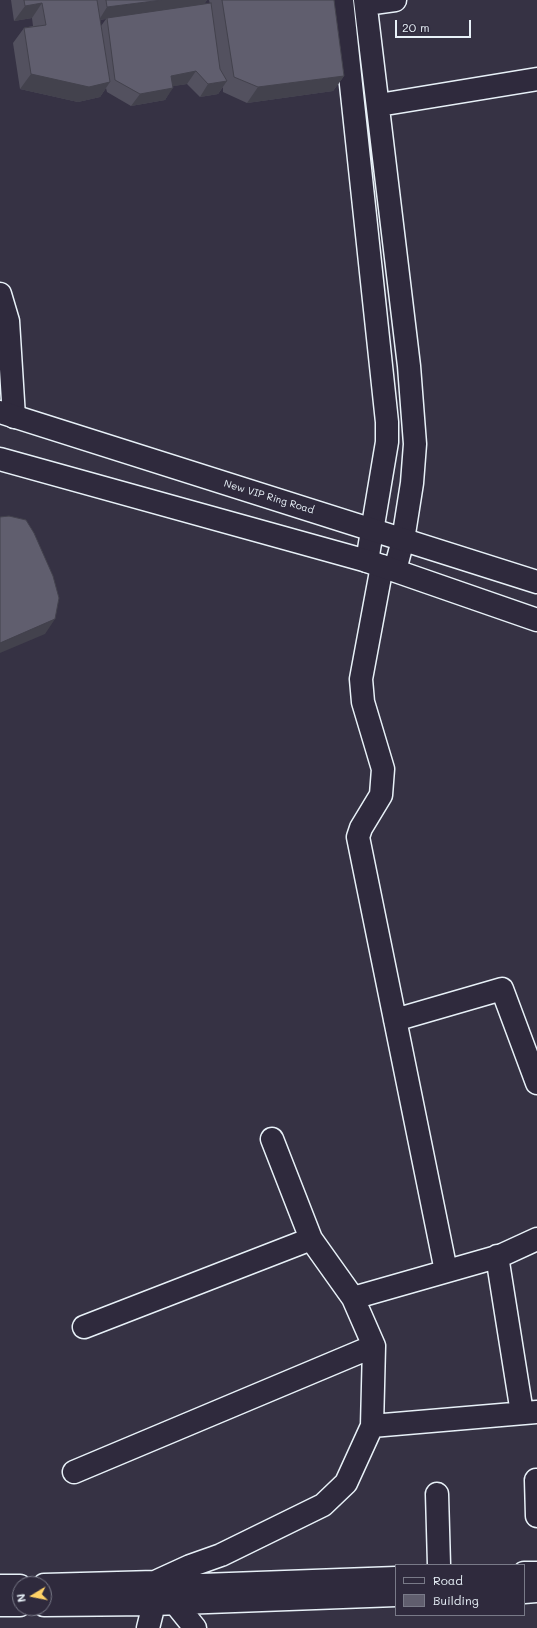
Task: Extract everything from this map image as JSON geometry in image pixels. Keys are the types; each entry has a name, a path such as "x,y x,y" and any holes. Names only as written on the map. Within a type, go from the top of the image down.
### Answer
{"street":[{"path":"342,0 387,422 387,442 373,529 381,566 362,679 364,702 383,769 381,795 361,828 358,837 446,1271"},
{"path":"381,566 403,540 412,483 415,444 411,385 366,2 395,0"},
{"path":"379,105 537,79"},
{"path":"0,294 8,321 7,414"},
{"name":"New VIP Ring Road","path":"7,414 537,582"},
{"path":"0,460 381,566 537,620"},
{"path":"395,1020 502,989 537,1083"},
{"path":"116,1604 190,1566 221,1555 323,1505 346,1483 372,1426 374,1346 353,1298 311,1239 272,1139"},
{"path":"84,1327 311,1239"},
{"path":"353,1298 497,1256 537,1239"},
{"path":"372,1426 529,1413 497,1256"},
{"path":"74,1472 374,1346"},
{"path":"536,1480 537,1516"},
{"path":"437,1494 439,1564"},
{"path":"525,1573 537,1573"},
{"path":"52,1585 159,1583 202,1585 395,1578"},
{"path":"159,1583 164,1603 195,1628"},
{"path":"0,1586 12,1586"},
{"path":"525,1592 537,1591"},
{"path":"52,1605 395,1596"},
{"path":"148,1628 164,1603"},
{"path":"0,1605 12,1605"}],"building":[{"path":"24,0 97,0 110,82 89,87 31,74 24,28 46,25 42,3 25,6"},
{"path":"106,0 162,0 107,7"},
{"path":"222,0 334,0 344,76 258,87 234,77"},
{"path":"211,3 220,69 227,81 208,84 196,71 171,76 173,88 140,94 115,80 107,18"},
{"path":"9,516 26,520 34,533 53,576 59,598 55,619 0,643 0,517"}]}
